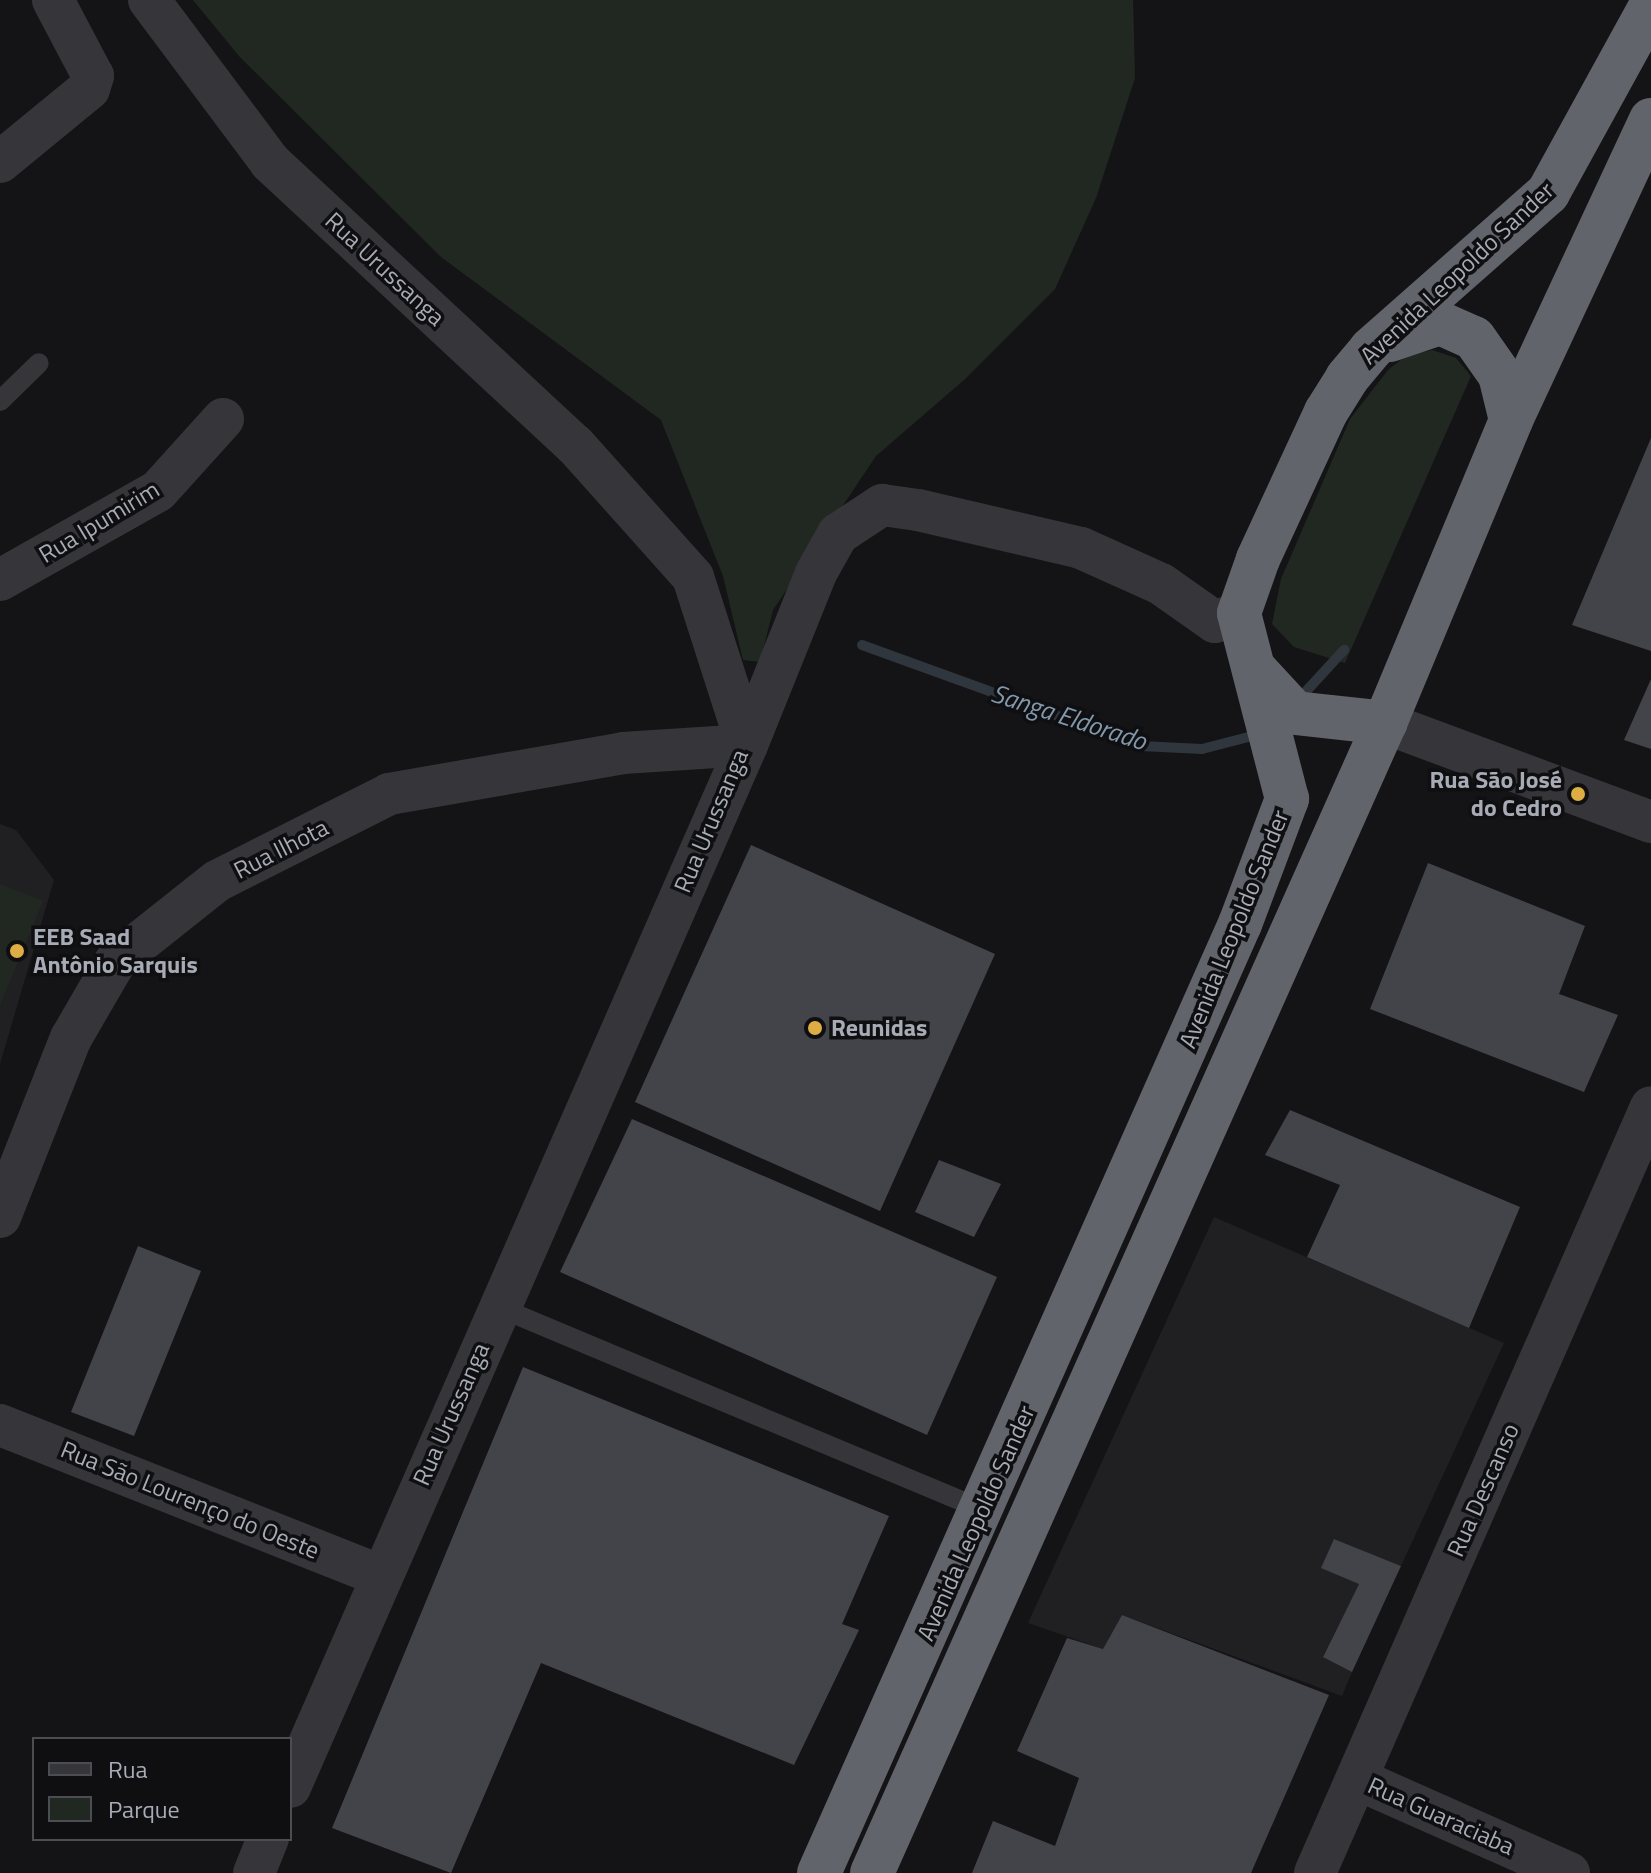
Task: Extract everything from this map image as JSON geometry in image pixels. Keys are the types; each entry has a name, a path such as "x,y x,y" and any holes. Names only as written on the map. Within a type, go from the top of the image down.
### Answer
{"highway":[{"name":"Avenida Leopoldo Sander","path":"819,1873 983,1510 1240,924 1287,799 1239,613 1258,559 1326,412 1371,349 1548,193 1651,6"},
{"name":"Avenida Leopoldo Sander","path":"872,1873 1385,723 1511,420 1651,120"},
{"path":"1371,349 1440,323 1474,338 1500,375 1511,420"},
{"path":"1255,669 1295,713 1385,723"}],"street":[{"path":"0,162 89,89 93,76 53,0"},
{"name":"Rua Urussanga","path":"149,0 270,162 575,445 693,577 747,745 379,1575 292,1782"},
{"name":"Rua Ipumirim","path":"0,580 158,491 223,419"},
{"path":"747,745 824,560 838,534 882,505 1081,548 1161,584 1215,622 1239,613"},
{"path":"1385,723 1651,822"},
{"name":"Rua Ilhota","path":"0,1217 71,1038 115,962 217,881 389,794 623,753 747,745"},
{"name":"Rua Descanso","path":"1315,1873 1651,1107"},
{"name":"Rua São Lourenço do Oeste","path":"0,1425 379,1575"},
{"name":"Rua Guaraciaba","path":"1357,1779 1569,1873"},
{"path":"254,1873 267,1841"}],"lane":[{"path":"0,401 39,363"},
{"path":"498,1307 983,1510"}],"shaded area":[{"name":"EEB Saad Antônio Sarquis","path":"0,824 16,830 54,880 0,1064"},
{"path":"1214,1217 1504,1343 1401,1566 1334,1539 1359,1584 1323,1656 1352,1672 1342,1696 1122,1615 1103,1649 1028,1623"}],"green space":[{"path":"193,0 1133,0 1135,78 1096,198 1055,289 964,380 876,456 773,610 760,662 743,660 723,576 661,420 441,257 239,56"},
{"path":"1432,350 1456,358 1471,376 1345,663 1294,647 1272,624 1281,579 1350,419 1388,370 1407,355"},
{"path":"0,884 43,901 0,1005"}],"building":[{"path":"1651,438 1651,651 1572,625"},
{"path":"1651,679 1651,749 1624,740"},
{"name":"Reunidas","path":"751,845 995,954 880,1211 635,1102"},
{"path":"1428,863 1585,926 1559,994 1618,1015 1584,1092 1370,1009"},
{"path":"1290,1110 1520,1207 1469,1328 1307,1257 1340,1185 1265,1155"},
{"path":"632,1119 997,1277 927,1435 560,1272"},
{"path":"939,1160 1001,1184 974,1237 915,1212"},
{"path":"138,1246 201,1271 134,1436 71,1412"},
{"path":"523,1367 889,1516 842,1624 859,1630 794,1765 541,1663 451,1873 332,1828"},
{"path":"1334,1539 1401,1566 1352,1672 1323,1657 1359,1584 1321,1568"},
{"path":"1122,1615 1329,1695 1251,1873 972,1873 993,1821 1055,1846 1079,1778 1017,1751 1067,1638 1103,1649"}],"waterway":[{"name":"Sanga Eldorado","path":"862,645 1141,746 1202,749 1260,734"},
{"name":"Sanga Eldorado","path":"1299,699 1344,650"}],"place":[{"name":"Rua São José do Cedro","path":"1578,794"},
{"name":"EEB Saad Antônio Sarquis","path":"17,951"},
{"name":"Reunidas","path":"815,1028"}]}
